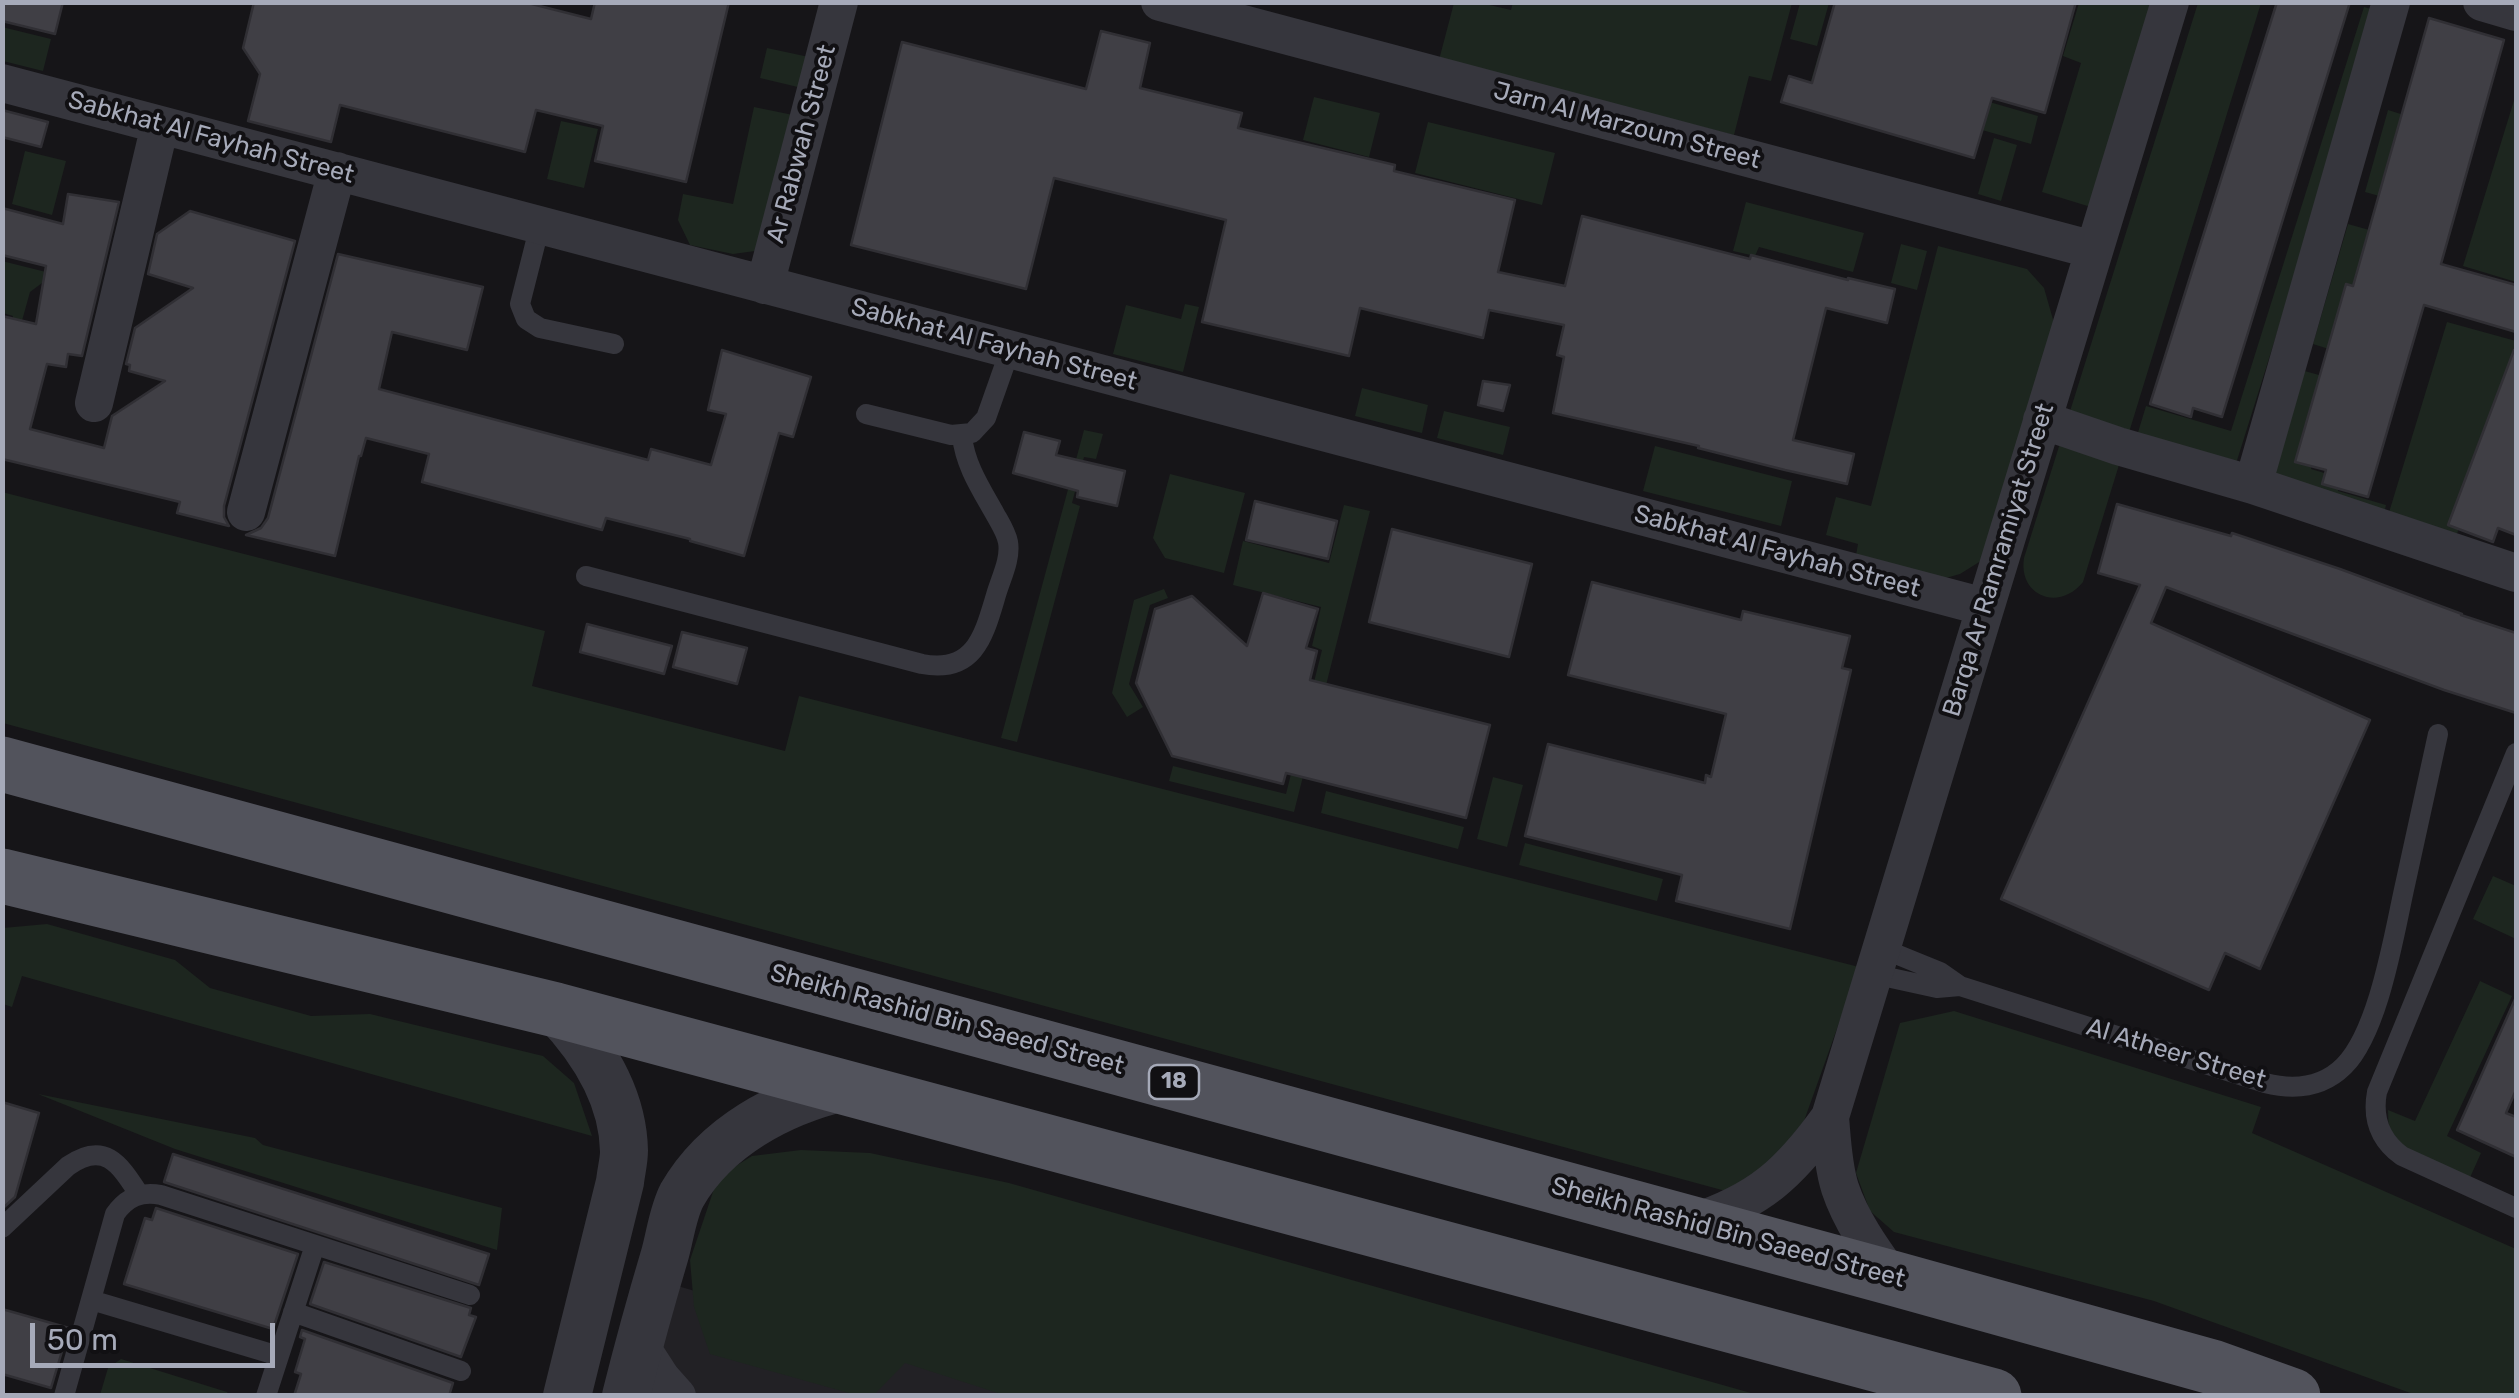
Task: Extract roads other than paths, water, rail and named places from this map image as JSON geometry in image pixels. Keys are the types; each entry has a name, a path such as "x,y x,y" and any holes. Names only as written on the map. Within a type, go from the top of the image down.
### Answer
{"main road":[{"name":"Sheikh Rashid Bin Saeed Street","path":"2,764 1892,1278 2212,1367 2294,1396"},
{"path":"17,884 556,1010 1994,1396"}],"street":[{"name":"Ar Rabwah Street","path":"765,285 839,2"},
{"name":"Jarn Al Marzoum Street","path":"1160,2 2094,250"},
{"name":"Barqa Ar Ramramiyat Street","path":"1692,1223 1755,1196 1806,1150 1830,1117 2170,2"},
{"path":"2253,485 2391,2"},
{"path":"2482,2 2516,12"},
{"name":"Sabkhat Al Fayhah Street","path":"2,84 1985,607"},
{"path":"94,403 160,125"},
{"path":"246,512 337,171"},
{"path":"2042,420 2516,573"},
{"path":"556,1010 596,1060 610,1089 624,1151 620,1182 566,1396"},
{"path":"626,1396 681,1198 717,1152 751,1126 789,1104 844,1087"},
{"name":"Barqa Ar Ramramiyat Street","path":"1830,1117 1840,1188 1871,1250 1892,1278"},
{"path":"620,1182 643,1170 655,1171 667,1176 681,1198"},
{"path":"639,1344 660,1378 678,1396"}],"lane":[{"path":"540,225 520,304 526,319 540,328 614,344"},
{"path":"866,414 962,436 972,433 986,418 1010,350"},
{"path":"586,576 922,664 959,661 970,654 984,634 1008,554 1007,536 971,470 962,436"},
{"name":"Al Atheer Street","path":"1877,961 1937,988 1960,986 2265,1083 2298,1088 2330,1077 2353,1056 2380,996 2438,734"},
{"path":"2516,753 2374,1104 2378,1129 2392,1149 2516,1208"},
{"path":"2,1228 68,1166 88,1156 100,1156 120,1165 139,1194"},
{"path":"64,1396 115,1214 121,1205 139,1194 161,1195 470,1295"},
{"path":"266,1396 315,1245"},
{"path":"90,1300 279,1356"},
{"path":"293,1312 461,1371"}]}
